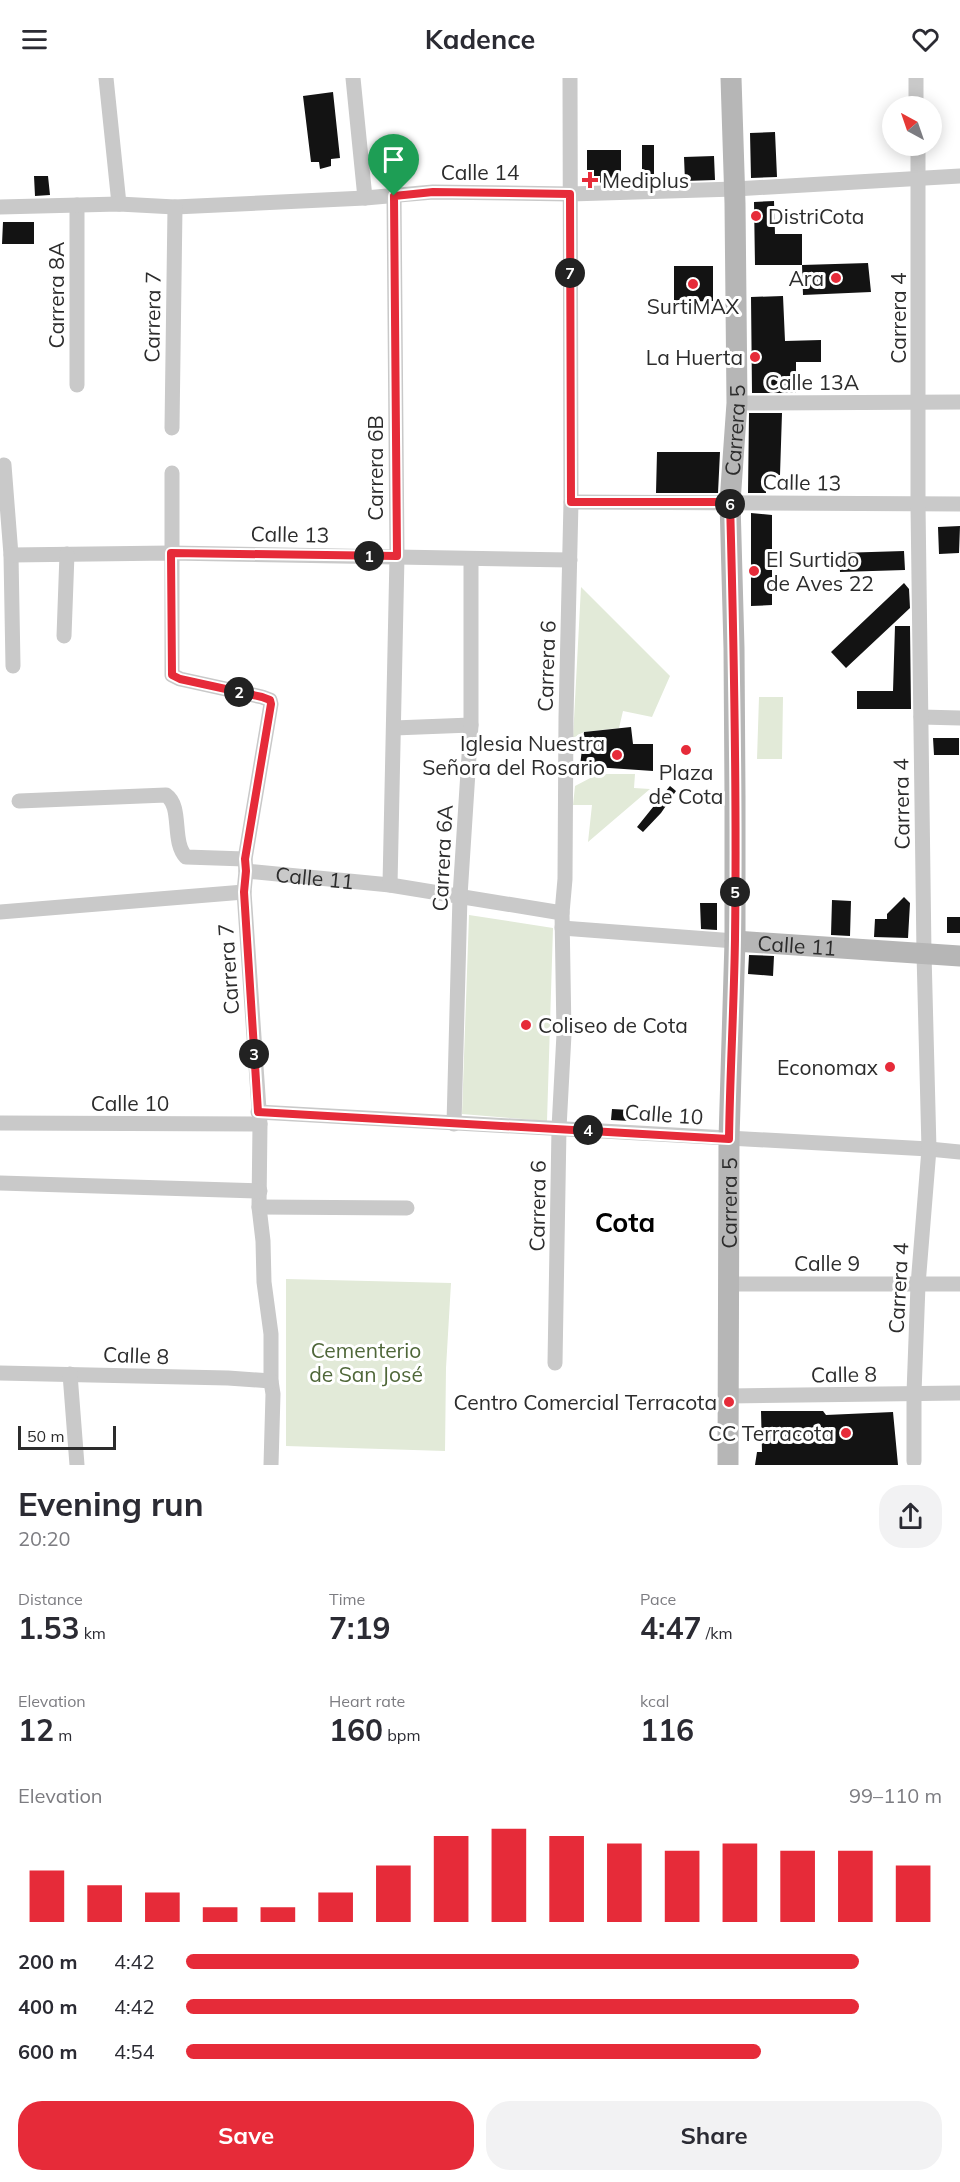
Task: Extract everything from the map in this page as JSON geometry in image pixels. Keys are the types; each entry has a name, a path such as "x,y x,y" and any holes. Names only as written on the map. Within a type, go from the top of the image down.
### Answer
{"main road":[{"name":"Carrera 5","path":"728,1465 729,1139 735,941 734,648 730,502 737,403 735,189 731,78"},
{"name":"Calle 11","path":"735,941 960,956"}],"street":[{"path":"106,78 119,204"},
{"path":"353,78 365,198"},
{"name":"Carrera 6","path":"555,1363 559,1128 564,1034 562,920 565,879 571,502 570,78"},
{"path":"916,78 916,96"},
{"name":"Carrera 4","path":"914,1461 918,1285 929,1149 918,505 918,156"},
{"name":"Calle 14","path":"0,207 119,204 175,207 365,198 433,192 570,194 735,189 960,176"},
{"name":"Carrera 6B","path":"390,885 397,556 394,196"},
{"name":"Carrera 8A","path":"76,205 77,385"},
{"name":"Carrera 7","path":"172,428 175,207"},
{"name":"Calle 13A","path":"737,403 960,402"},
{"path":"4,465 11,555 6,616 13,666"},
{"path":"171,553 172,473"},
{"name":"Calle 13","path":"571,502 960,504"},
{"name":"Calle 13","path":"11,555 171,553 570,560"},
{"name":"Carrera 7","path":"171,553 172,675 180,679 262,697 270,700 271,704 246,865 244,892 259,1118 259,1207 264,1282 271,1334 273,1394 271,1465"},
{"path":"64,636 67,554"},
{"name":"Carrera 6A","path":"454,1124 460,896 471,725 471,559"},
{"path":"921,717 960,718"},
{"path":"394,728 471,725"},
{"name":"Calle 11","path":"19,801 166,795 173,802 180,848 186,857 460,896 562,920 735,941"},
{"name":"Calle 11","path":"0,912 244,892"},
{"name":"Calle 10","path":"0,1124 259,1118 559,1128 960,1152"},
{"path":"0,1183 260,1191"},
{"path":"259,1207 407,1208"},
{"name":"Calle 9","path":"729,1284 960,1284"},
{"name":"Calle 8","path":"0,1373 271,1381"},
{"path":"70,1374 77,1465"},
{"name":"Calle 8","path":"729,1396 960,1393"}],"green space":[{"path":"581,587 670,676 652,717 623,711 619,728 584,732 573,738"},
{"path":"759,697 783,697 782,759 757,759"},
{"path":"598,774 635,774 634,788 650,789 588,842 592,805 573,805 575,786"},
{"path":"469,915 553,928 547,1121 462,1114"},
{"name":"Cementerio de San José","path":"286,1279 451,1283 446,1368 445,1451 286,1446"}],"building":[{"path":"333,92 340,158 331,159 331,166 320,169 319,162 311,162 303,96"},
{"path":"775,132 777,177 751,178 750,133"},
{"path":"642,145 654,145 654,182 642,182"},
{"path":"587,150 621,150 621,182 587,183"},
{"path":"714,156 715,180 685,181 684,157"},
{"path":"34,176 48,176 50,195 35,196"},
{"path":"774,201 775,234 802,234 802,265 755,265 754,202"},
{"path":"3,222 34,222 34,244 2,244"},
{"name":"Ara","path":"868,263 871,292 803,295 802,265"},
{"name":"SurtiMAX","path":"674,266 713,266 713,301 674,302"},
{"path":"783,296 785,341 821,340 821,362 796,362 796,393 752,393 751,297"},
{"path":"749,413 782,413 780,475 766,475 766,493 748,493"},
{"path":"657,452 720,452 718,493 656,493"},
{"path":"751,513 772,515 772,605 751,606"},
{"path":"960,526 959,553 939,554 938,527"},
{"path":"904,551 905,570 840,572 839,553"},
{"path":"904,583 909,589 910,608 846,668 831,652"},
{"path":"895,626 910,626 911,709 857,709 857,691 893,691"},
{"name":"Iglesia Nuestra Señora del Rosario","path":"631,727 633,744 653,744 653,771 580,766 584,732"},
{"path":"933,738 959,738 959,755 934,755"},
{"path":"670,786 676,791 661,813 643,832 637,827"},
{"path":"904,897 910,903 908,938 874,937 875,919 887,919 887,914"},
{"path":"832,900 851,901 850,936 831,935"},
{"path":"700,903 717,903 717,930 701,929"},
{"path":"947,917 960,917 960,933 947,933"},
{"path":"749,955 774,956 773,976 748,974"},
{"path":"612,1109 630,1110 630,1121 611,1120"},
{"name":"CC Terracota","path":"761,1411 823,1411 826,1415 893,1412 898,1465 755,1465 757,1452 762,1452"}],"place":[{"name":"Mediplus","path":"590,180"},
{"name":"DistriCota","path":"756,216"},
{"name":"Ara","path":"836,278"},
{"name":"SurtiMAX","path":"693,284"},
{"name":"La Huerta","path":"755,357"},
{"name":"El Surtido de Aves 22","path":"754,571"},
{"name":"Plaza de Cota","path":"686,750"},
{"name":"Iglesia Nuestra Señora del Rosario","path":"617,755"},
{"name":"Coliseo de Cota","path":"526,1025"},
{"name":"Economax","path":"890,1067"},
{"name":"Centro Comercial Terracota","path":"729,1402"},
{"name":"CC Terracota","path":"846,1433"}],"district":[{"name":"Cota","path":"625,1222"}],"route":[{"path":"433,192 570,194 571,502 730,502 734,648 735,941 729,1139 258,1112 244,892 245,859 271,704 270,700 262,697 180,679 172,675 171,553 397,556 394,196 433,192"}]}
